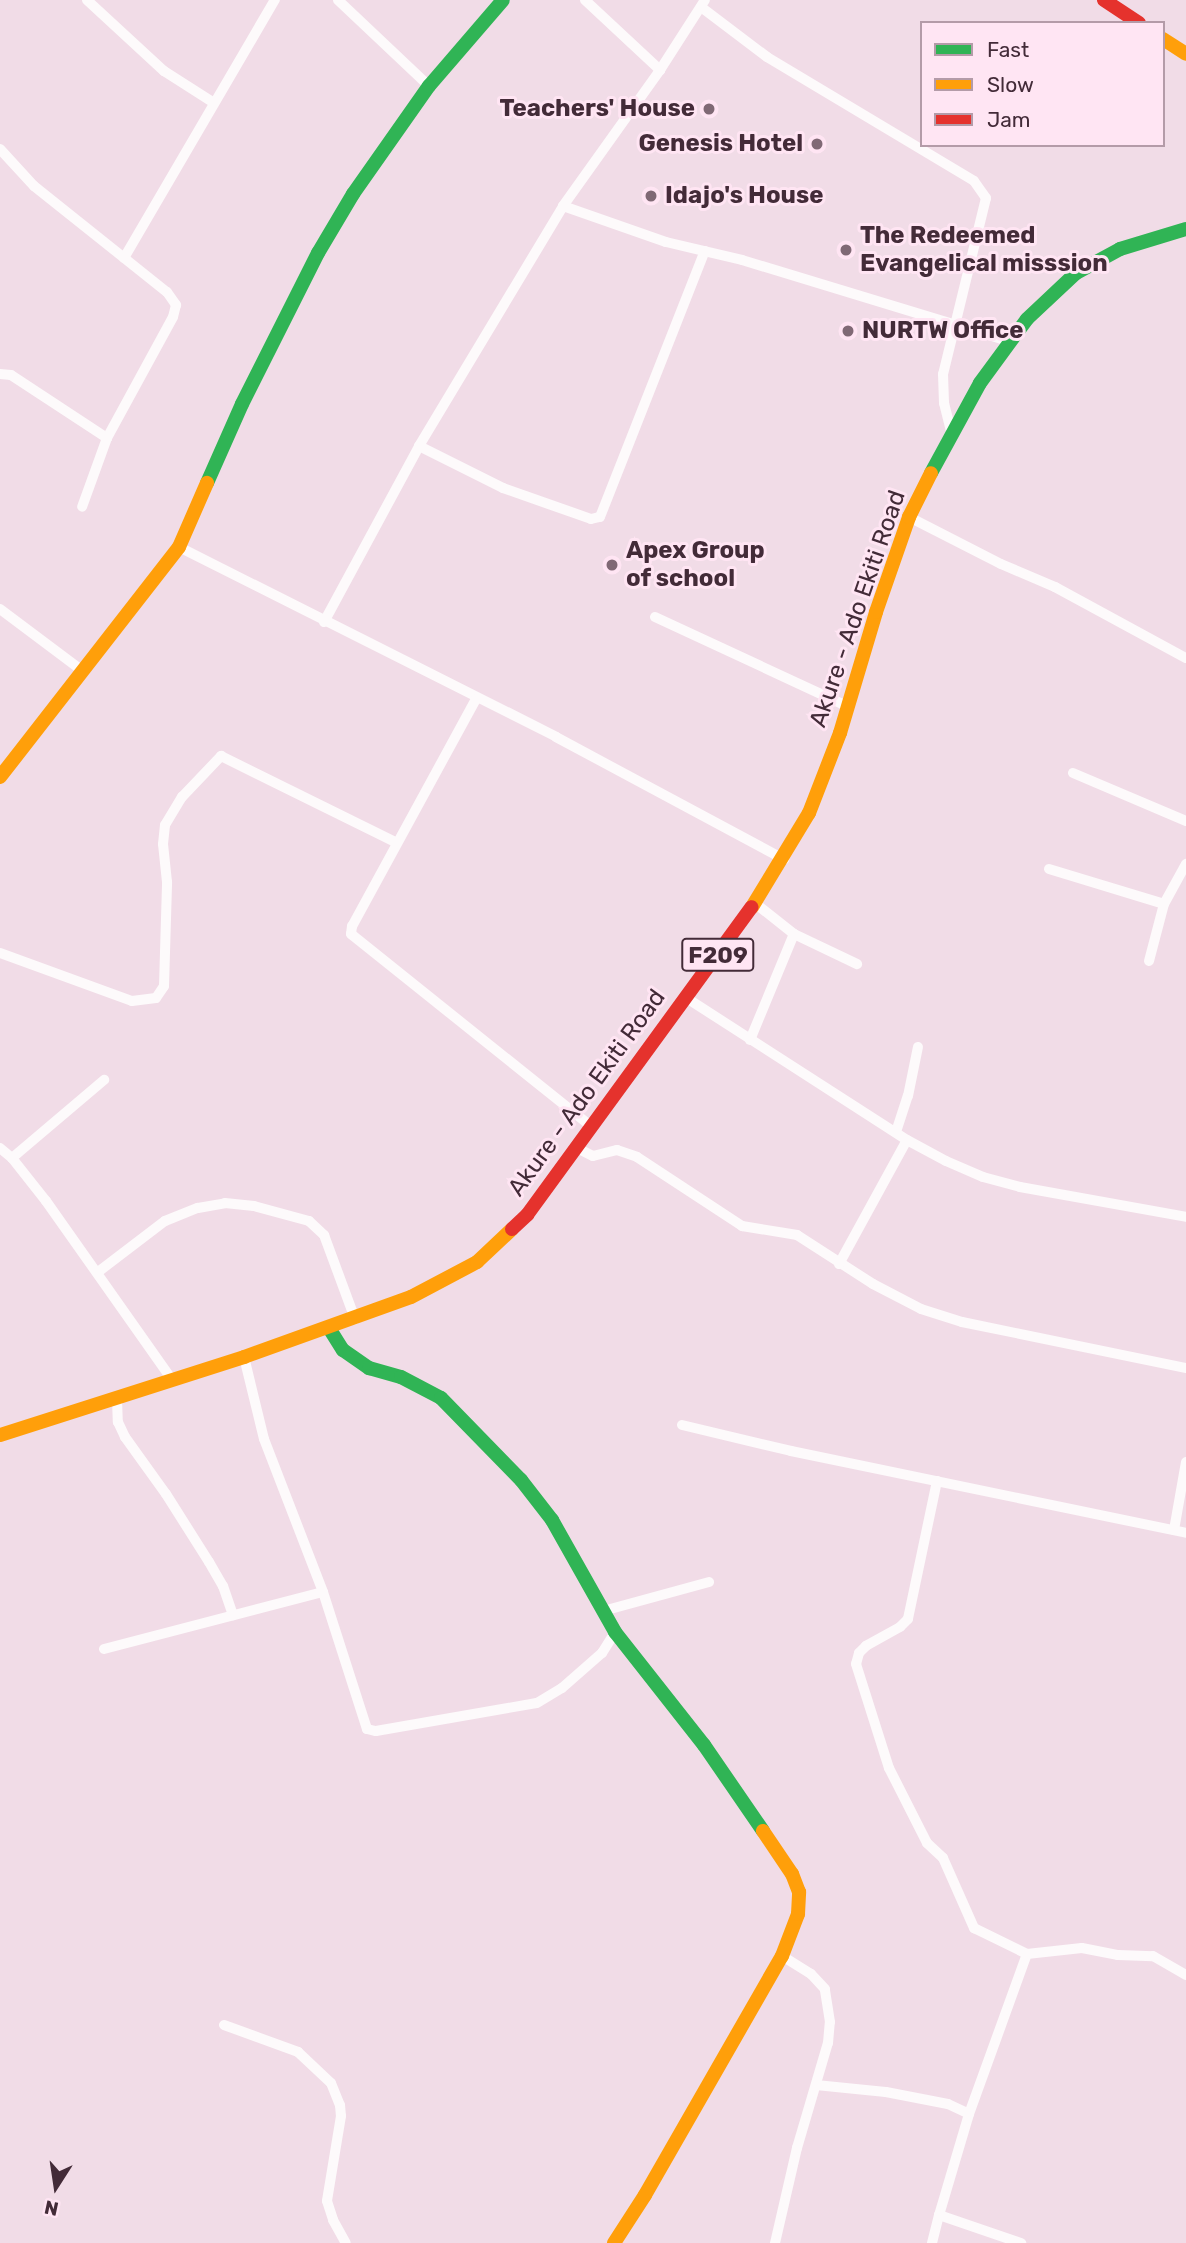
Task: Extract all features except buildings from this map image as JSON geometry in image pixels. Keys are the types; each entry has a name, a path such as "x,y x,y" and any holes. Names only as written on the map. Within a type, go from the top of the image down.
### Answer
{"main road":[{"path":"0,777 179,547 242,404 318,253 353,194 429,86 503,0"},
{"path":"1104,0 1136,21"},
{"path":"1165,40 1186,54"},
{"name":"Akure - Ado Ekiti Road","path":"0,1435 173,1381 355,1319 411,1297 477,1262 527,1214 755,904 784,859 809,813 849,707 876,612 909,517 951,432 1009,341 1060,286 1095,261 1148,238 1186,229"},
{"path":"328,1328 343,1350 369,1368 401,1377 441,1398 521,1480 552,1520 615,1632 704,1745 792,1874 799,1892 798,1914 782,1956 614,2243"}],"street":[{"path":"88,0 164,71 214,103"},
{"path":"124,258 275,0"},
{"path":"338,0 429,86"},
{"path":"585,0 660,70"},
{"path":"324,622 419,446 564,206 703,4 767,57 974,181 986,198 943,374 944,403 951,432"},
{"path":"0,149 34,186 167,292 176,305 173,317 107,438 82,507"},
{"path":"564,206 666,242 705,251 1009,341"},
{"path":"419,446 503,488 592,519 600,517 705,251"},
{"path":"0,374 11,375 107,438"},
{"path":"909,517 1001,565 1067,592 1186,658"},
{"path":"179,547 556,737 784,859"},
{"path":"0,609 84,672"},
{"path":"655,617 849,707"},
{"path":"476,699 352,926 351,934 591,1126"},
{"path":"0,953 132,1001 156,998 164,986 167,882 163,844 165,825 182,797 221,756 397,843"},
{"path":"1073,773 1186,821"},
{"path":"1149,961 1164,904 1186,864"},
{"path":"1049,869 1164,904"},
{"path":"755,904 794,934 857,964"},
{"path":"750,1040 794,934"},
{"path":"685,997 907,1140 946,1161 1007,1184 1078,1200 1186,1217"},
{"path":"896,1132 918,1047"},
{"path":"12,1158 104,1080"},
{"path":"839,1264 907,1140"},
{"path":"575,1147 593,1156 611,1150 624,1151 741,1226 797,1236 839,1264 922,1309 962,1322 1186,1368"},
{"path":"0,1148 12,1158 98,1272 173,1381"},
{"path":"98,1272 166,1221 198,1208 225,1203 254,1206 309,1221 324,1235 355,1319"},
{"path":"244,1357 264,1439 323,1592 367,1729 376,1731 537,1703 562,1688 602,1653 615,1632"},
{"path":"117,1399 118,1422 125,1437 209,1562 223,1586 233,1615"},
{"path":"682,1426 1186,1533"},
{"path":"1174,1530 1186,1462"},
{"path":"937,1481 908,1619 900,1627 866,1646 856,1664 889,1768 927,1843 943,1858 974,1928 1027,1954 1082,1948 1118,1955 1153,1956 1186,1975"},
{"path":"603,1611 709,1582"},
{"path":"104,1649 323,1592"},
{"path":"932,2243 969,2114 1027,1954"},
{"path":"775,2243 797,2148 828,2043 829,2005 825,1989 811,1974 782,1956"},
{"path":"224,2025 298,2052 331,2083 340,2105 341,2116 327,2201 333,2220 346,2243"},
{"path":"816,2085 886,2091 947,2104 969,2114"},
{"path":"939,2215 1021,2243"}],"traffic: fast":[{"path":"207,483 242,404 318,253 353,194 429,86 503,0"},
{"path":"931,473 980,383 1027,319 1076,273 1120,249 1186,229"},
{"path":"329,1328 343,1350 369,1368 401,1377 441,1398 521,1480 552,1520 615,1632 704,1745 763,1831"}],"traffic: slow":[{"path":"1165,40 1186,54"},
{"path":"752,907 809,813 840,733 876,612 909,517 931,473"},
{"path":"0,777 179,547 207,483"},
{"path":"0,1435 244,1357 411,1297 477,1262 512,1229"},
{"path":"614,2243 645,2195 782,1956 798,1914 799,1892 792,1874 763,1831"}],"traffic: jam":[{"path":"1104,0 1136,21"},
{"path":"512,1229 527,1215 752,907"}],"place":[{"name":"Teachers' House","path":"709,109"},
{"name":"Genesis Hotel","path":"817,144"},
{"name":"Idajo's House","path":"651,196"},
{"name":"The Redeemed Evangelical misssion","path":"846,250"},
{"name":"NURTW Office","path":"848,331"},
{"name":"Apex Group of school","path":"612,565"}]}
